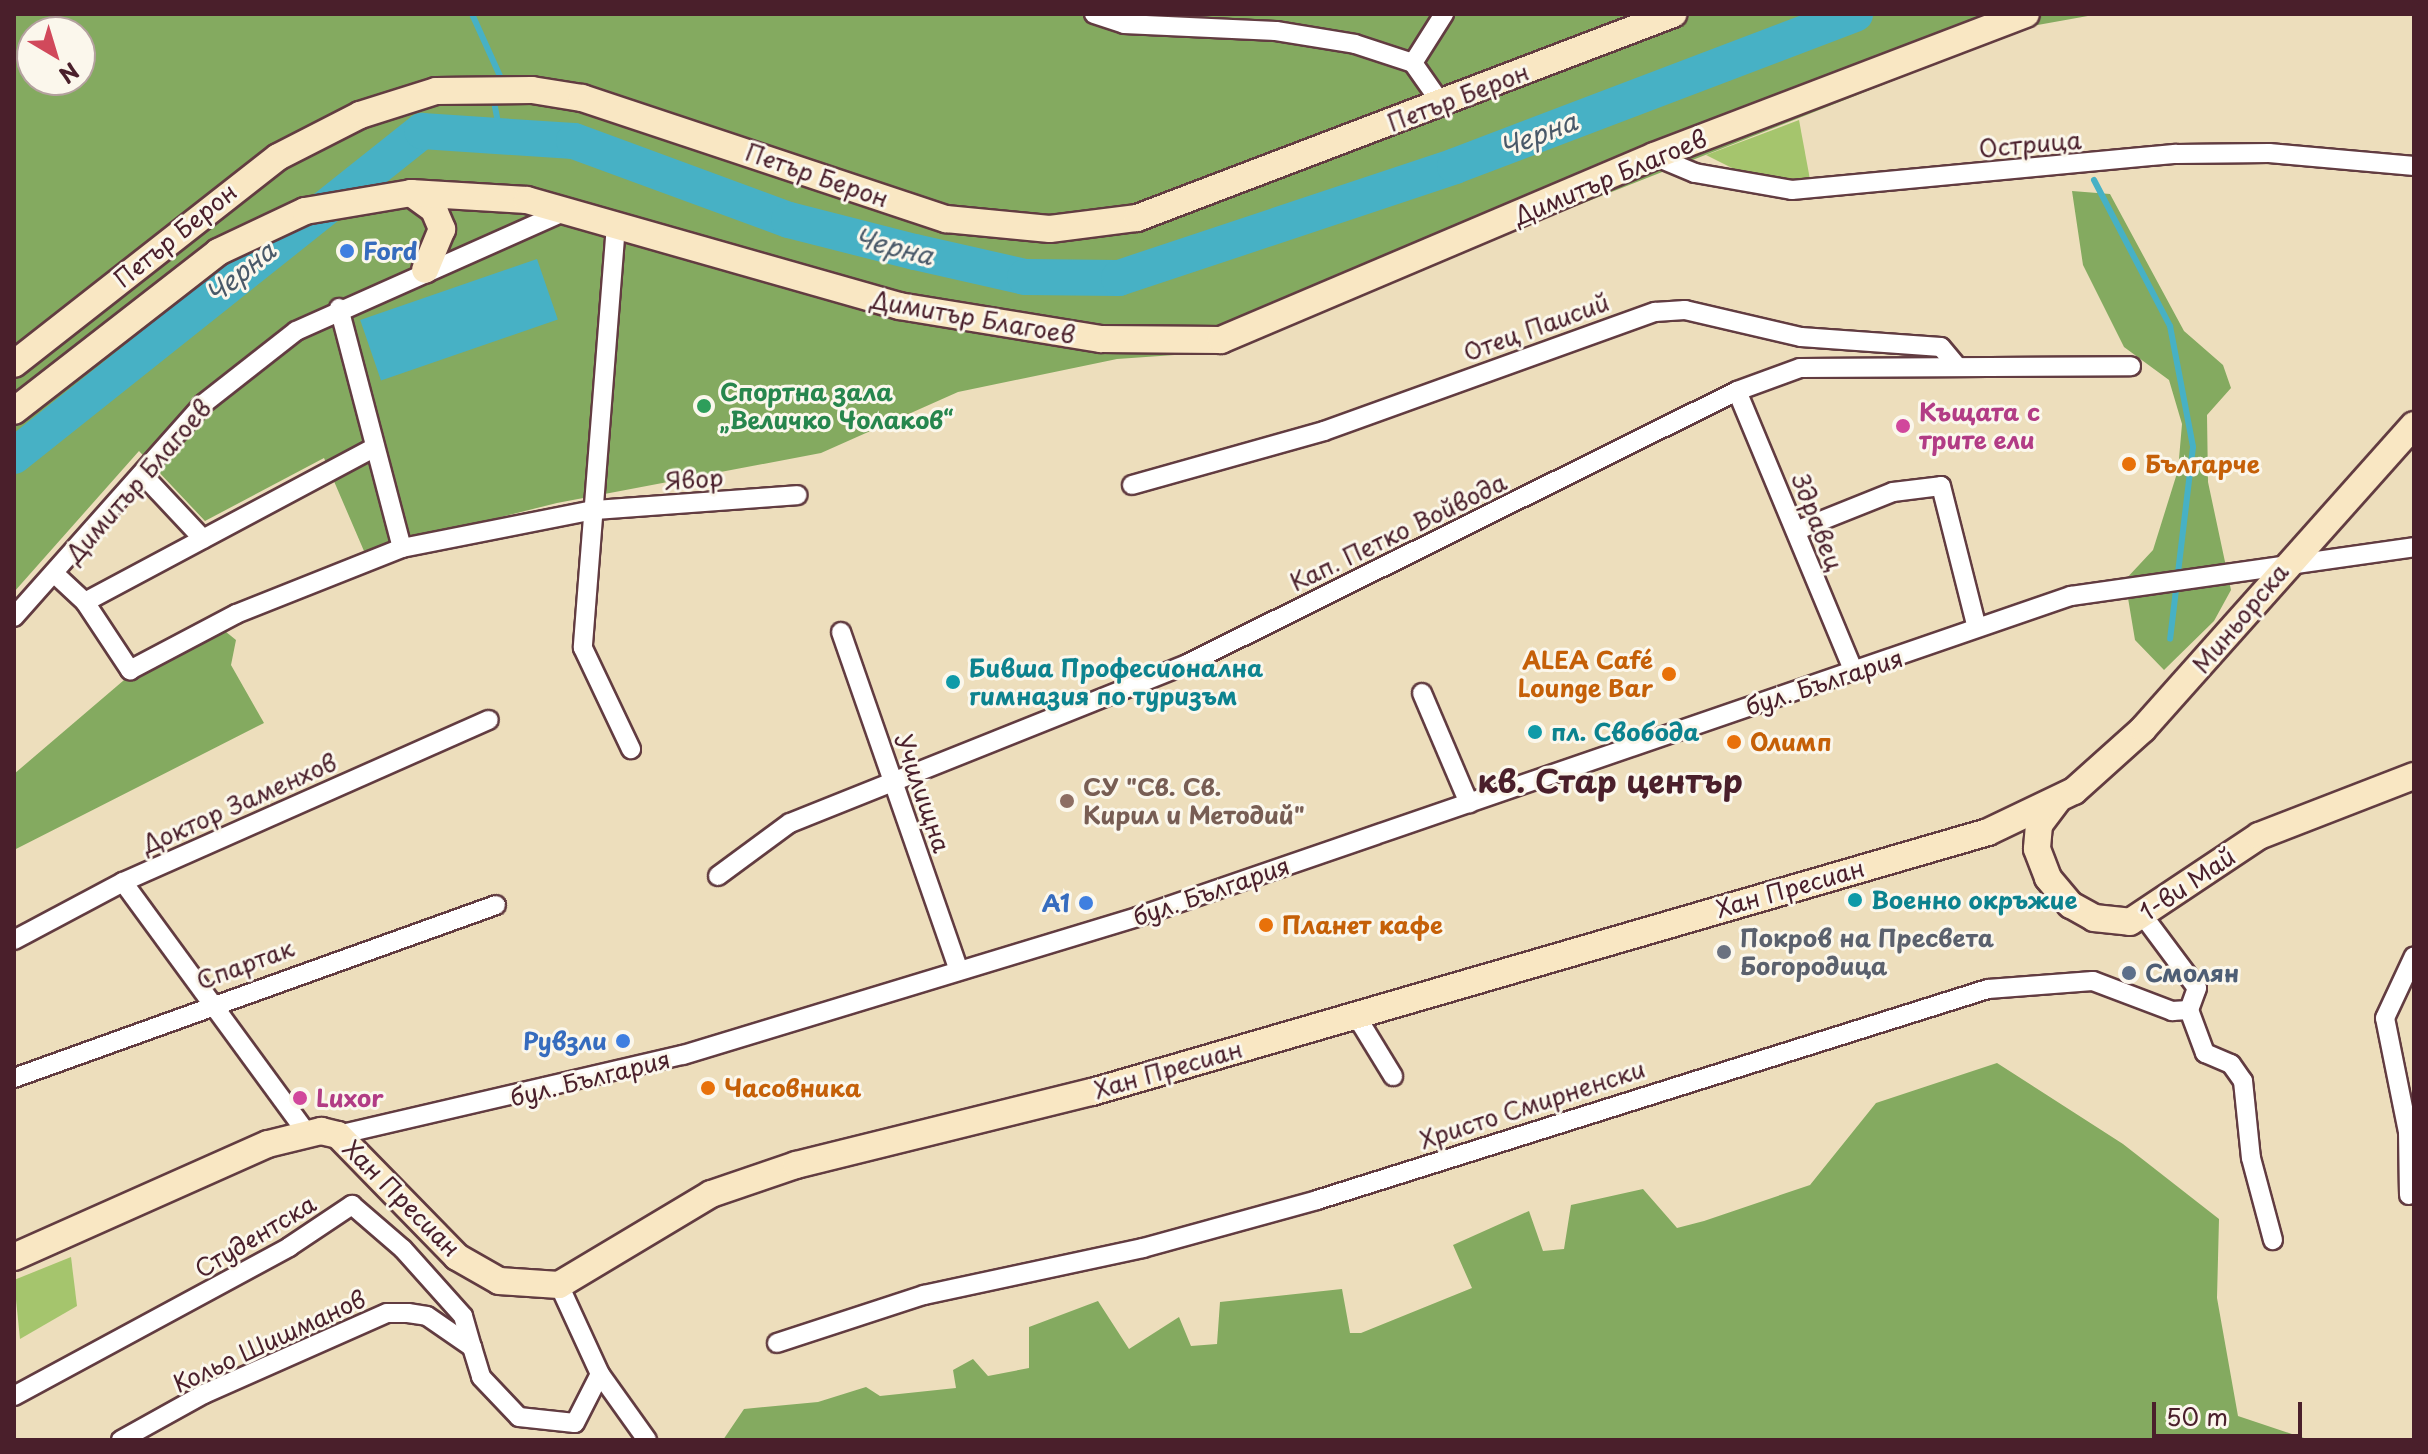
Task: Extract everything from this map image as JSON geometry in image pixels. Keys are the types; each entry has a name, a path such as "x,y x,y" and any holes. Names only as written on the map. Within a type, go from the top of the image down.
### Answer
{"main road":[{"name":"Петър Берон","path":"14,364 278,157 360,115 436,91 532,90 582,98 946,219 1050,229 1137,218 1673,14"},
{"name":"Димитър Благоев","path":"566,211 899,306 1101,339 1198,344 1271,323 1654,156 2026,14"},
{"name":"Петър Берон","path":"14,411 185,274 253,233 305,211 403,193 492,193 566,211"},
{"path":"403,193 434,210 442,229 425,270"},
{"name":"Миньорска","path":"2057,801 2143,729 2288,560 2414,425"},
{"name":"1-ви Май","path":"1988,832 2008,838 2094,918 2144,917 2259,836 2414,776"},
{"path":"2048,878 2037,849 2039,825 2057,801"},
{"name":"Хан Пресиан","path":"338,1135 457,1257 499,1281 553,1285 711,1194 771,1173 1092,1092 1988,832 2057,801"},
{"path":"14,1257 305,1131"},
{"name":"бул. България","path":"305,1131 338,1135"}],"street":[{"path":"1094,14 1124,24 1276,31 1413,63 1441,103"},
{"path":"1413,63 1444,14"},
{"name":"Острица","path":"1654,156 1695,173 1792,190 2176,154 2269,153 2414,166"},
{"name":"Димитър Благоев","path":"14,617 56,575 203,404 296,331 339,308 566,211"},
{"path":"616,225 583,648 631,749"},
{"path":"339,308 373,448 402,548"},
{"name":"Отец Паисий","path":"1132,485 1324,431 1655,312 1685,310 1801,337 1941,347 1958,367"},
{"name":"Кап. Петко Войвода","path":"718,876 790,823 894,784 1187,664 1737,391 1800,368 2131,366"},
{"name":"Здравец","path":"1737,391 1798,530 1853,670"},
{"path":"56,575 85,602 373,448"},
{"path":"142,474 203,539"},
{"path":"1798,530 1893,492 1941,486 1977,628"},
{"name":"Явор","path":"85,602 130,670 236,614 402,548 594,510 797,495"},
{"name":"бул. България","path":"338,1135 424,1119 599,1076 959,970 1469,803 1977,628 2112,588 2288,560 2414,547"},
{"name":"Училищна","path":"841,632 959,970"},
{"path":"1422,693 1469,803"},
{"name":"Доктор Заменхов","path":"14,940 123,882 489,720"},
{"path":"123,882 305,1131"},
{"name":"Спартак","path":"14,1078 211,1003 496,905"},
{"path":"2144,917 2197,988 2189,1010 2205,1053 2231,1064 2243,1081 2251,1158 2273,1240"},
{"path":"2409,1195 2408,1132 2385,1018 2414,956"},
{"name":"Христо Смирненски","path":"777,1343 924,1295 1143,1248 1317,1200 1988,989 2093,981 2172,1011 2189,1010"},
{"path":"1355,1014 1393,1076"},
{"name":"Студентска","path":"14,1396 289,1247 352,1205 463,1316 472,1347"},
{"path":"553,1285 600,1374 647,1440"},
{"name":"Кольо Шишманов","path":"121,1440 204,1394 387,1313 427,1316 472,1347"},
{"path":"472,1347 481,1377 519,1417 558,1426 575,1423 600,1374"}],"green space":[{"path":"14,14 2099,14 2032,26 1203,353 1117,359 958,392 821,453 557,503 364,551 324,458 205,521 139,451 14,592"},
{"path":"1799,120 1811,185 1734,169 1706,155"},
{"path":"2072,191 2110,194 2184,331 2223,365 2231,388 2207,415 2208,482 2231,590 2214,621 2164,670 2135,640 2125,580 2153,550 2178,470 2182,424 2169,380 2124,347 2083,265"},
{"path":"215,623 236,640 231,665 264,723 14,850 14,774 144,663"},
{"path":"1997,1063 2123,1144 2219,1219 2217,1298 2238,1416 2310,1440 723,1440 744,1409 818,1402 866,1387 880,1396 956,1388 953,1370 973,1359 988,1376 1029,1368 1029,1327 1098,1301 1129,1349 1179,1317 1191,1346 1217,1344 1220,1302 1342,1289 1350,1333 1361,1333 1472,1288 1453,1245 1529,1211 1543,1251 1564,1249 1571,1205 1643,1189 1677,1228 1704,1221 1810,1185 1876,1103"},
{"path":"71,1257 77,1306 20,1339 14,1280"}],"water":[{"path":"537,259 558,320 381,380 360,320"}],"waterway":[{"path":"472,14 500,76"},
{"name":"Черна","path":"14,456 422,131 574,141 789,220 915,252 1025,277 1119,278 1455,166 1855,14"},
{"path":"495,107 500,132"},
{"path":"2094,180 2170,326 2193,447 2170,639"}],"place":[{"name":"Ford","path":"347,251"},
{"name":"Спортна зала „Величко Чолаков“","path":"704,406"},
{"name":"Къщата с трите ели","path":"1903,426"},
{"name":"Българче","path":"2129,464"},
{"name":"ALEA Café Lounge Bar","path":"1669,674"},
{"name":"Бивша Професионална гимназия по туризъм","path":"953,682"},
{"name":"пл. Свобода","path":"1535,732"},
{"name":"Олимп","path":"1734,742"},
{"name":"СУ \"Св. Св. Кирил и Методий\"","path":"1067,801"},
{"name":"Военно окръжие","path":"1855,900"},
{"name":"A1","path":"1086,903"},
{"name":"Планет кафе","path":"1266,925"},
{"name":"Покров на Пресвета Богородица","path":"1724,952"},
{"name":"Смолян","path":"2129,973"},
{"name":"Рувзли","path":"623,1041"},
{"name":"Часовника","path":"708,1088"},
{"name":"Luxor","path":"300,1098"}],"district":[{"name":"кв. Стар център","path":"1610,780"}]}
